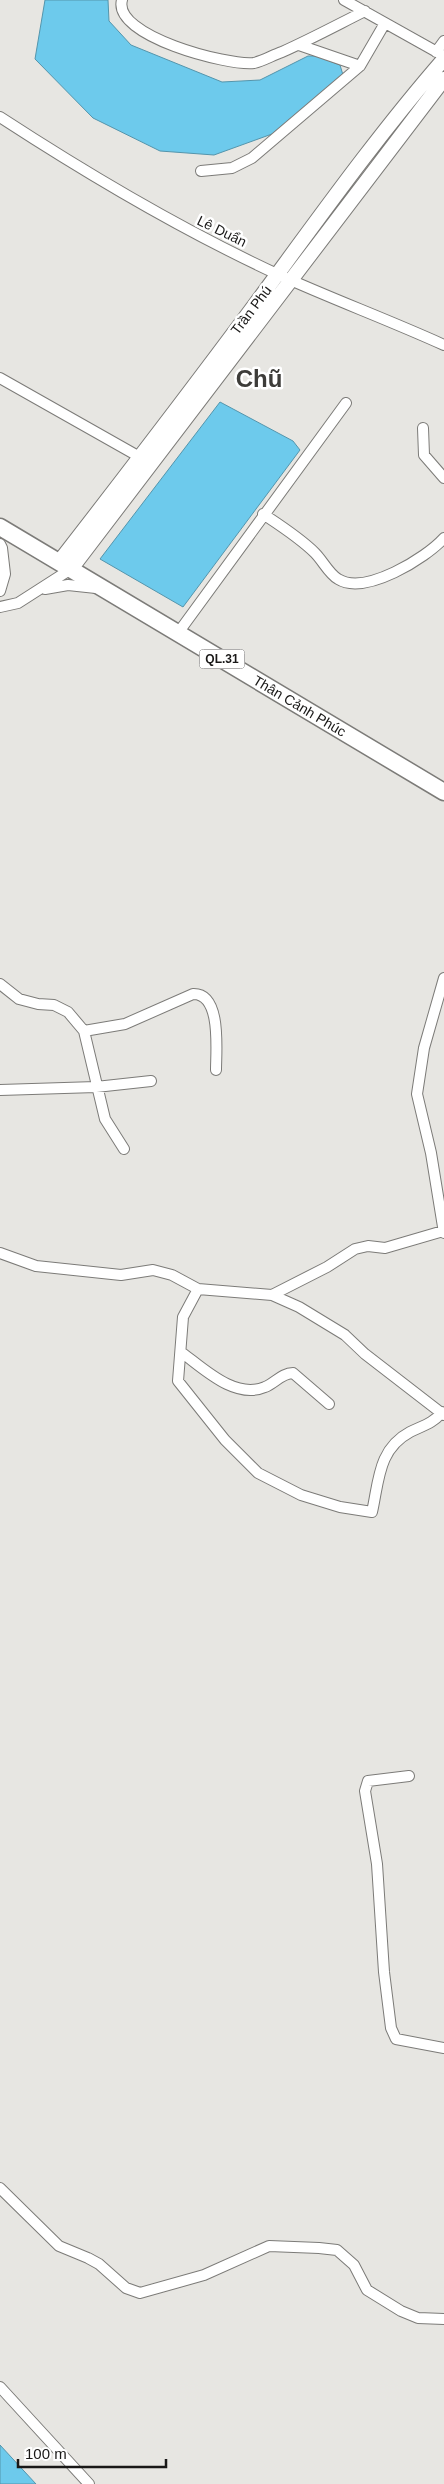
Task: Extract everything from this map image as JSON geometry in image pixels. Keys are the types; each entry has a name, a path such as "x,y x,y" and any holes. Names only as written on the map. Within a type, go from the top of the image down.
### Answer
{"highway":[{"name":"Thân Cảnh Phúc","path":"0,527 444,792"}],"main road":[{"name":"Trần Phú","path":"146,460 277,274 441,56"},
{"name":"Trần Phú","path":"65,566 146,460 291,280 444,79"}],"street":[{"path":"122,0 124,15 137,29 145,34 213,58 253,63 299,44 365,11"},
{"path":"344,0 441,56"},
{"path":"201,171 225,170 246,162 360,66 385,23"},
{"name":"Trần Phú","path":"441,56 444,41"},
{"path":"299,44 360,66"},
{"name":"Lê Duẩn","path":"0,117 69,162 189,230 277,274 444,345"},
{"path":"0,378 146,460"},
{"path":"178,633 346,403"},
{"path":"423,428 424,455 444,478"},
{"path":"264,514 315,553 338,579 350,582 380,580 413,561 444,538"},
{"path":"0,544 5,574 0,591"},
{"path":"0,607 18,603 42,589 65,566"},
{"path":"42,589 68,585 102,588"},
{"path":"272,1295 327,1267 355,1250 368,1246 384,1248 444,1232 431,1153 417,1094 424,1048 444,978"},
{"path":"0,984 19,999 38,1004 54,1005 68,1012 84,1031 96,1088 105,1119 124,1149"},
{"path":"84,1031 125,1024 193,994 200,994 207,998 218,1031 216,1070"},
{"path":"0,1090 96,1088 151,1081"},
{"path":"0,1253 36,1266 97,1274 121,1275 153,1270 172,1276 198,1289 272,1295 299,1307 345,1335 365,1354 443,1414 436,1421 405,1435 391,1446 381,1461 372,1512 340,1507 301,1495 258,1473 225,1440 182,1388 178,1381 183,1317 198,1289"},
{"path":"181,1352 209,1374 241,1389 254,1390 265,1387 288,1373 293,1373 329,1404"},
{"path":"409,1776 368,1780 365,1791 377,1864 384,1972 390,2028 396,2039 444,2048"},
{"path":"0,2188 59,2246 99,2264 133,2292 140,2293 204,2275 269,2246 319,2248 337,2250 354,2265 367,2290 401,2311 418,2318 444,2319"},
{"path":"0,2387 89,2484"}],"water":[{"path":"45,0 108,0 109,21 131,45 222,82 260,80 308,56 317,56 340,65 343,75 272,134 214,155 160,151 93,118 35,59"},
{"path":"220,402 293,441 300,450 183,607 100,559"},
{"path":"0,2445 36,2484 0,2484"}],"district":[{"name":"Chũ","path":"259,379"}]}
